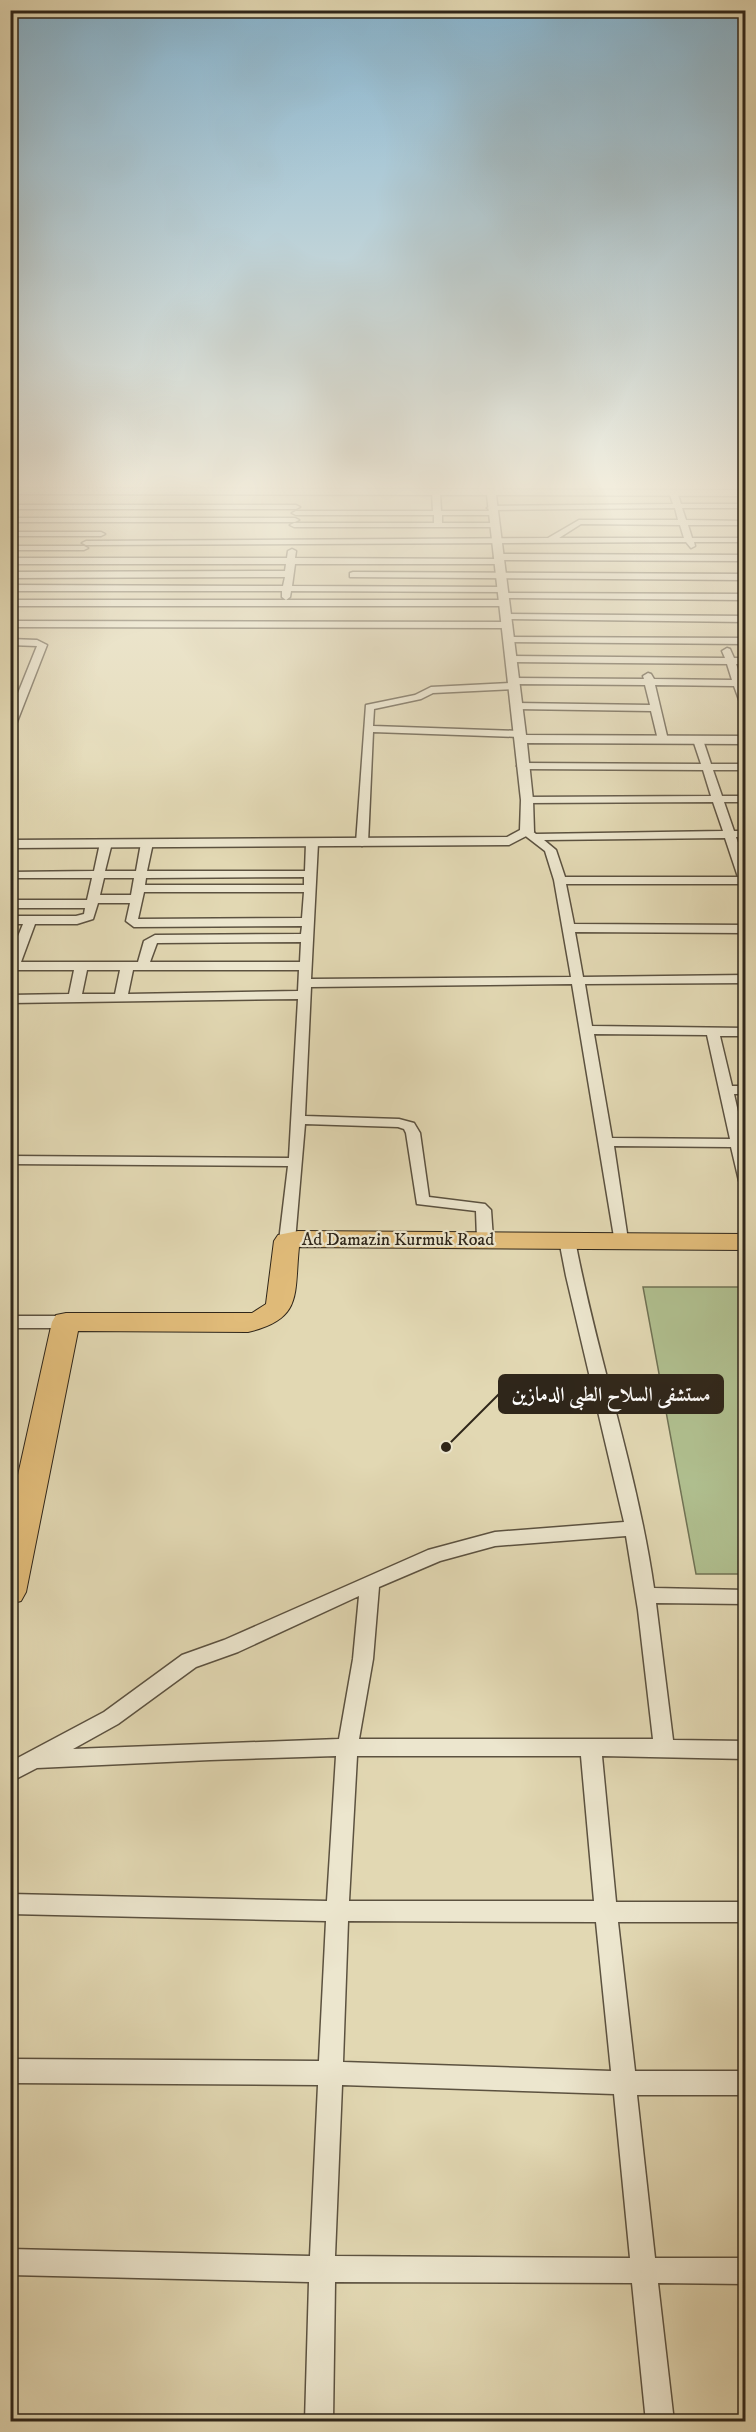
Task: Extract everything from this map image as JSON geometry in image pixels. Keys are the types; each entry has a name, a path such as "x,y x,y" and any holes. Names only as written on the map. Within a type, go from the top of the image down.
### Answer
{"highway":[{"name":"Ad Damazin Kurmuk Road","path":"66,1322 248,1323 260,1321 279,1306 288,1241 298,1239 746,1242"},
{"path":"10,1592 39,1443 66,1322"}],"street":[{"path":"55,624 65,597"},
{"path":"136,624 134,617 140,597"},
{"path":"228,597 232,599 240,614"},
{"path":"285,624 286,597"},
{"path":"342,607 348,597"},
{"path":"443,597 444,625"},
{"path":"10,624 136,624 240,614 286,603 342,607 443,603 490,597"},
{"path":"503,597 530,835 550,850 560,880 606,1142 620,1240"},
{"path":"629,597 663,740"},
{"path":"708,597 730,660 742,683 745,705"},
{"path":"10,603 138,603 240,614 285,624 328,621 444,625 507,621 746,619"},
{"path":"509,640 746,641"},
{"path":"10,642 42,645 10,727"},
{"path":"511,659 746,661"},
{"path":"362,843 368,709 374,705 418,697 431,690 514,684 742,683"},
{"path":"516,706 655,708"},
{"path":"368,729 519,736 746,740"},
{"path":"560,880 745,882 698,740"},
{"path":"522,766 746,767"},
{"path":"527,800 746,800"},
{"path":"10,844 362,843 509,841 530,835 746,834"},
{"path":"10,920 89,916 106,843"},
{"path":"147,843 132,921 134,923 308,922"},
{"path":"288,1241 296,1162 312,843"},
{"path":"10,875 310,874"},
{"path":"10,904 93,901 138,894 310,889"},
{"path":"30,920 12,966 143,966 239,952 307,938"},
{"path":"198,939 202,922"},
{"path":"568,928 746,929"},
{"path":"143,966 152,940 198,939 239,952 306,966"},
{"path":"75,998 81,966"},
{"path":"121,997 127,966"},
{"path":"10,999 121,997 578,979 746,979"},
{"path":"586,1030 746,1032"},
{"path":"713,1032 742,1152 746,1181"},
{"path":"726,1090 746,1090"},
{"path":"298,1120 399,1123 409,1126 413,1133 422,1201 480,1207 484,1210 485,1239"},
{"path":"606,1142 742,1152"},
{"path":"10,1160 296,1162"},
{"path":"567,1240 579,1308 634,1528 645,1595 664,1748"},
{"path":"10,1322 66,1322"},
{"path":"10,1773 111,1718 189,1661 231,1646 435,1555 495,1539 634,1528"},
{"path":"319,2421 322,2269 330,2073 347,1748 363,1659 370,1584"},
{"path":"645,1595 746,1597"},
{"path":"31,1760 162,1752 479,1745 746,1750"},
{"path":"591,1748 660,2421"},
{"path":"10,1904 338,1911 746,1912"},
{"path":"10,2071 330,2073 626,2083 746,2083"},
{"path":"10,2262 322,2269 746,2271"}],"green space":[{"path":"643,1287 745,1287 745,1574 696,1574"}],"place":[{"name":"مستشفى السلاح الطبى الدمازين","path":"446,1447"}]}
